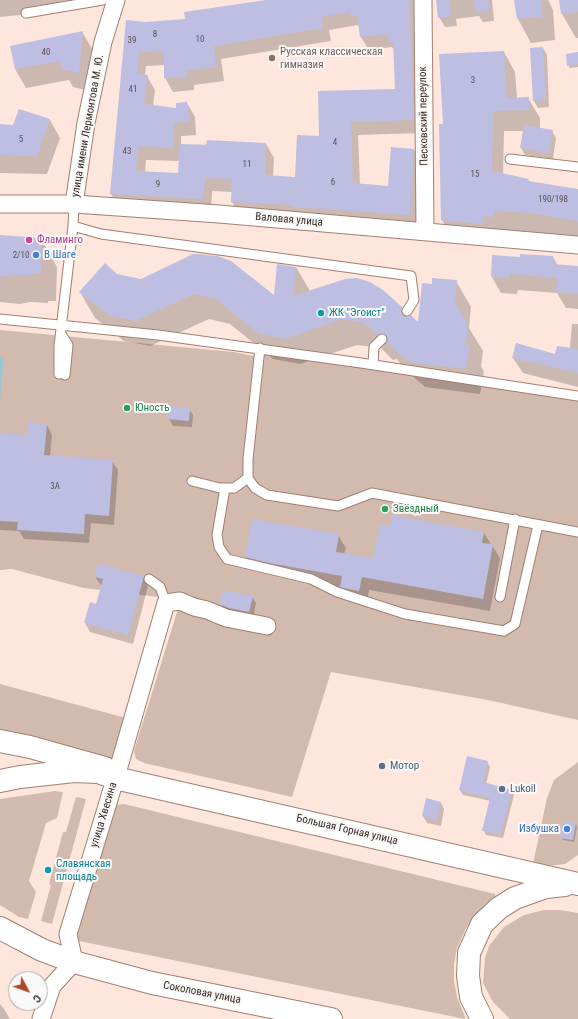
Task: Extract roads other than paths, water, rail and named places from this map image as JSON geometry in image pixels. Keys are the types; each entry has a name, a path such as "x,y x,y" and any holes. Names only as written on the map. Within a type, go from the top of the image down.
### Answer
{"main road":[{"path":"0,741 30,747 117,774 519,866 578,875"},
{"path":"0,782 20,777 74,771 117,774"},
{"name":"Большая Горная улица","path":"117,774 578,886"},
{"path":"482,1019 471,997 468,976 469,953 482,924 499,908 515,898 531,891 546,887 564,885 578,886"},
{"name":"Соколовая улица","path":"0,928 42,950 74,962 152,983 331,1019"}],"street":[{"name":"улица имени Лермонтова М. Ю.","path":"74,204 86,123 103,42 116,0"},
{"name":"Песковский переулок","path":"423,0 425,231"},
{"name":"Валовая улица","path":"0,204 74,204 219,214 578,245"},
{"path":"166,603 180,601 226,618 267,626"},
{"name":"улица Хвесина","path":"74,962 68,934 117,774 166,603"},
{"path":"41,1019 52,986 74,962"}],"lane":[{"path":"26,13 103,0"},
{"path":"510,159 578,167"},
{"name":"улица имени Лермонтова М. Ю.","path":"62,375 61,329 73,226 74,204"},
{"path":"73,226 101,234 410,276 414,300 407,311"},
{"path":"0,319 61,329 158,335 260,348 578,396"},
{"path":"373,364 374,347 382,339"},
{"path":"260,348 248,459 248,478 255,488 267,496 338,506 372,493 578,532"},
{"path":"192,481 225,488 234,488 248,478"},
{"path":"225,488 217,535 219,547 227,559 311,578 337,592 405,614 504,631 515,624 538,525"},
{"path":"500,597 515,520"},
{"path":"149,579 160,587 166,603"}],"water":[{"path":"0,357 4,357 0,400"}],"place":[{"name":"Русская классическая гимназия","path":"272,58"},
{"name":"Фламинго","path":"29,240"},
{"name":"В Шаге","path":"36,255"},
{"name":"ЖК \"Эгоист\"","path":"321,313"},
{"name":"Юность","path":"127,408"},
{"name":"Звёздный","path":"385,509"},
{"name":"Мотор","path":"382,766"},
{"name":"Lukoil","path":"502,789"},
{"name":"Избушка","path":"567,829"},
{"name":"Славянская площадь","path":"48,870"}]}
